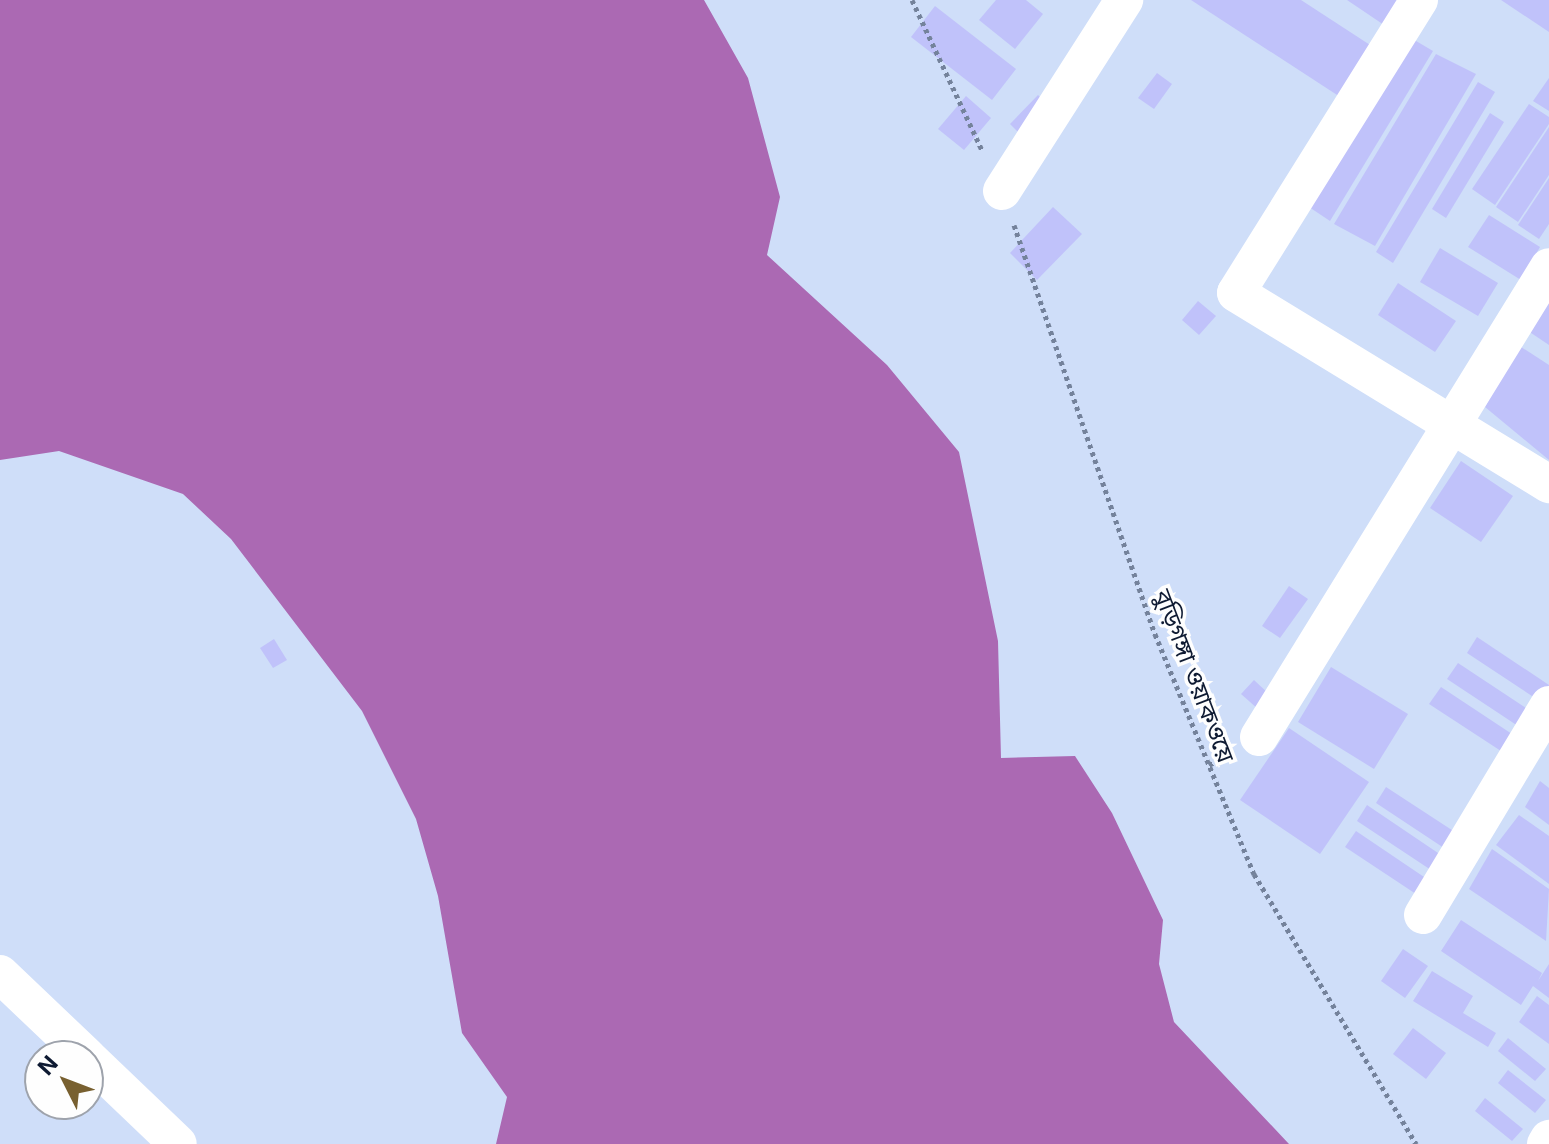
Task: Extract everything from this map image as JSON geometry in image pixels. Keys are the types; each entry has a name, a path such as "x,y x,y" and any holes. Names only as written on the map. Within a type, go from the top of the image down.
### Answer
{"street":[{"path":"1002,191 1124,0"},
{"path":"1419,0 1236,293 1549,484"},
{"path":"1259,737 1549,267"},
{"path":"1423,915 1549,705"},
{"path":"0,974 69,1040"},
{"path":"104,1073 178,1144"},
{"path":"1546,1144 1549,1139"}],"path":[{"name":"বুড়িগঙ্গা ওয়াকওয়ে","path":"912,0 1002,191 1155,634 1254,874 1416,1144"}],"shaded area":[{"path":"0,0 704,0 748,78 780,197 767,255 887,365 959,452 998,641 1001,758 1075,756 1112,813 1163,920 1159,964 1174,1022 1289,1144 496,1144 507,1097 462,1033 438,896 416,819 362,711 231,539 183,494 59,451 0,460"}],"building":[{"path":"996,0 1026,0 1043,14 1015,49 979,20"},
{"path":"1191,0 1301,0 1387,56 1354,106"},
{"path":"1347,0 1406,0 1387,27"},
{"path":"1501,0 1549,0 1549,32"},
{"path":"935,6 1016,69 992,100 911,37"},
{"path":"1411,38 1433,51 1330,221 1309,207"},
{"path":"1436,54 1476,74 1375,246 1334,224"},
{"path":"1157,73 1172,84 1154,109 1138,98"},
{"path":"1549,78 1549,111 1533,101"},
{"path":"1478,82 1495,92 1393,263 1376,252"},
{"path":"1038,95 1057,114 1029,143 1010,124"},
{"path":"966,96 991,118 964,150 938,129"},
{"path":"1529,104 1549,117 1549,124 1495,205 1472,189"},
{"path":"1490,113 1504,122 1446,218 1432,209"},
{"path":"1549,127 1549,175 1518,222 1496,207"},
{"path":"1549,178 1549,224 1539,239 1518,225"},
{"path":"1053,207 1082,234 1037,280 1010,253"},
{"path":"1489,215 1540,247 1521,280 1468,247"},
{"path":"1440,248 1498,283 1478,316 1420,282"},
{"path":"1398,283 1456,321 1435,352 1378,315"},
{"path":"1549,286 1549,345 1522,327"},
{"path":"1198,301 1216,316 1199,335 1182,320"},
{"path":"1518,345 1549,365 1549,460 1485,407"},
{"path":"1461,461 1513,496 1481,542 1430,508"},
{"path":"1289,586 1308,599 1280,638 1262,626"},
{"path":"1477,637 1549,685 1541,702 1467,653"},
{"path":"274,639 287,660 273,668 260,648"},
{"path":"1458,663 1532,712 1521,728 1447,679"},
{"path":"1331,667 1408,714 1374,769 1298,722"},
{"path":"1254,680 1270,695 1258,709 1241,694"},
{"path":"1441,687 1512,734 1501,751 1429,704"},
{"path":"1289,728 1369,782 1320,854 1240,800"},
{"path":"1540,781 1549,788 1549,825 1525,807"},
{"path":"1386,787 1461,836 1450,852 1376,803"},
{"path":"1367,805 1441,855 1431,870 1357,821"},
{"path":"1519,815 1549,836 1549,884 1496,845"},
{"path":"1356,831 1430,881 1419,896 1345,847"},
{"path":"1492,849 1549,889 1546,941 1469,889"},
{"path":"1461,920 1542,973 1538,981 1549,964 1549,998 1533,986 1521,1005 1441,951"},
{"path":"1403,949 1428,966 1405,998 1381,981"},
{"path":"1432,971 1473,996 1463,1013 1496,1033 1488,1047 1413,1001"},
{"path":"1537,996 1549,1005 1549,1044 1519,1022"},
{"path":"1413,1028 1446,1053 1426,1079 1393,1054"},
{"path":"1508,1038 1546,1069 1535,1081 1498,1051"},
{"path":"1508,1070 1546,1100 1535,1113 1498,1083"},
{"path":"1485,1098 1523,1129 1512,1141 1475,1111"}]}
